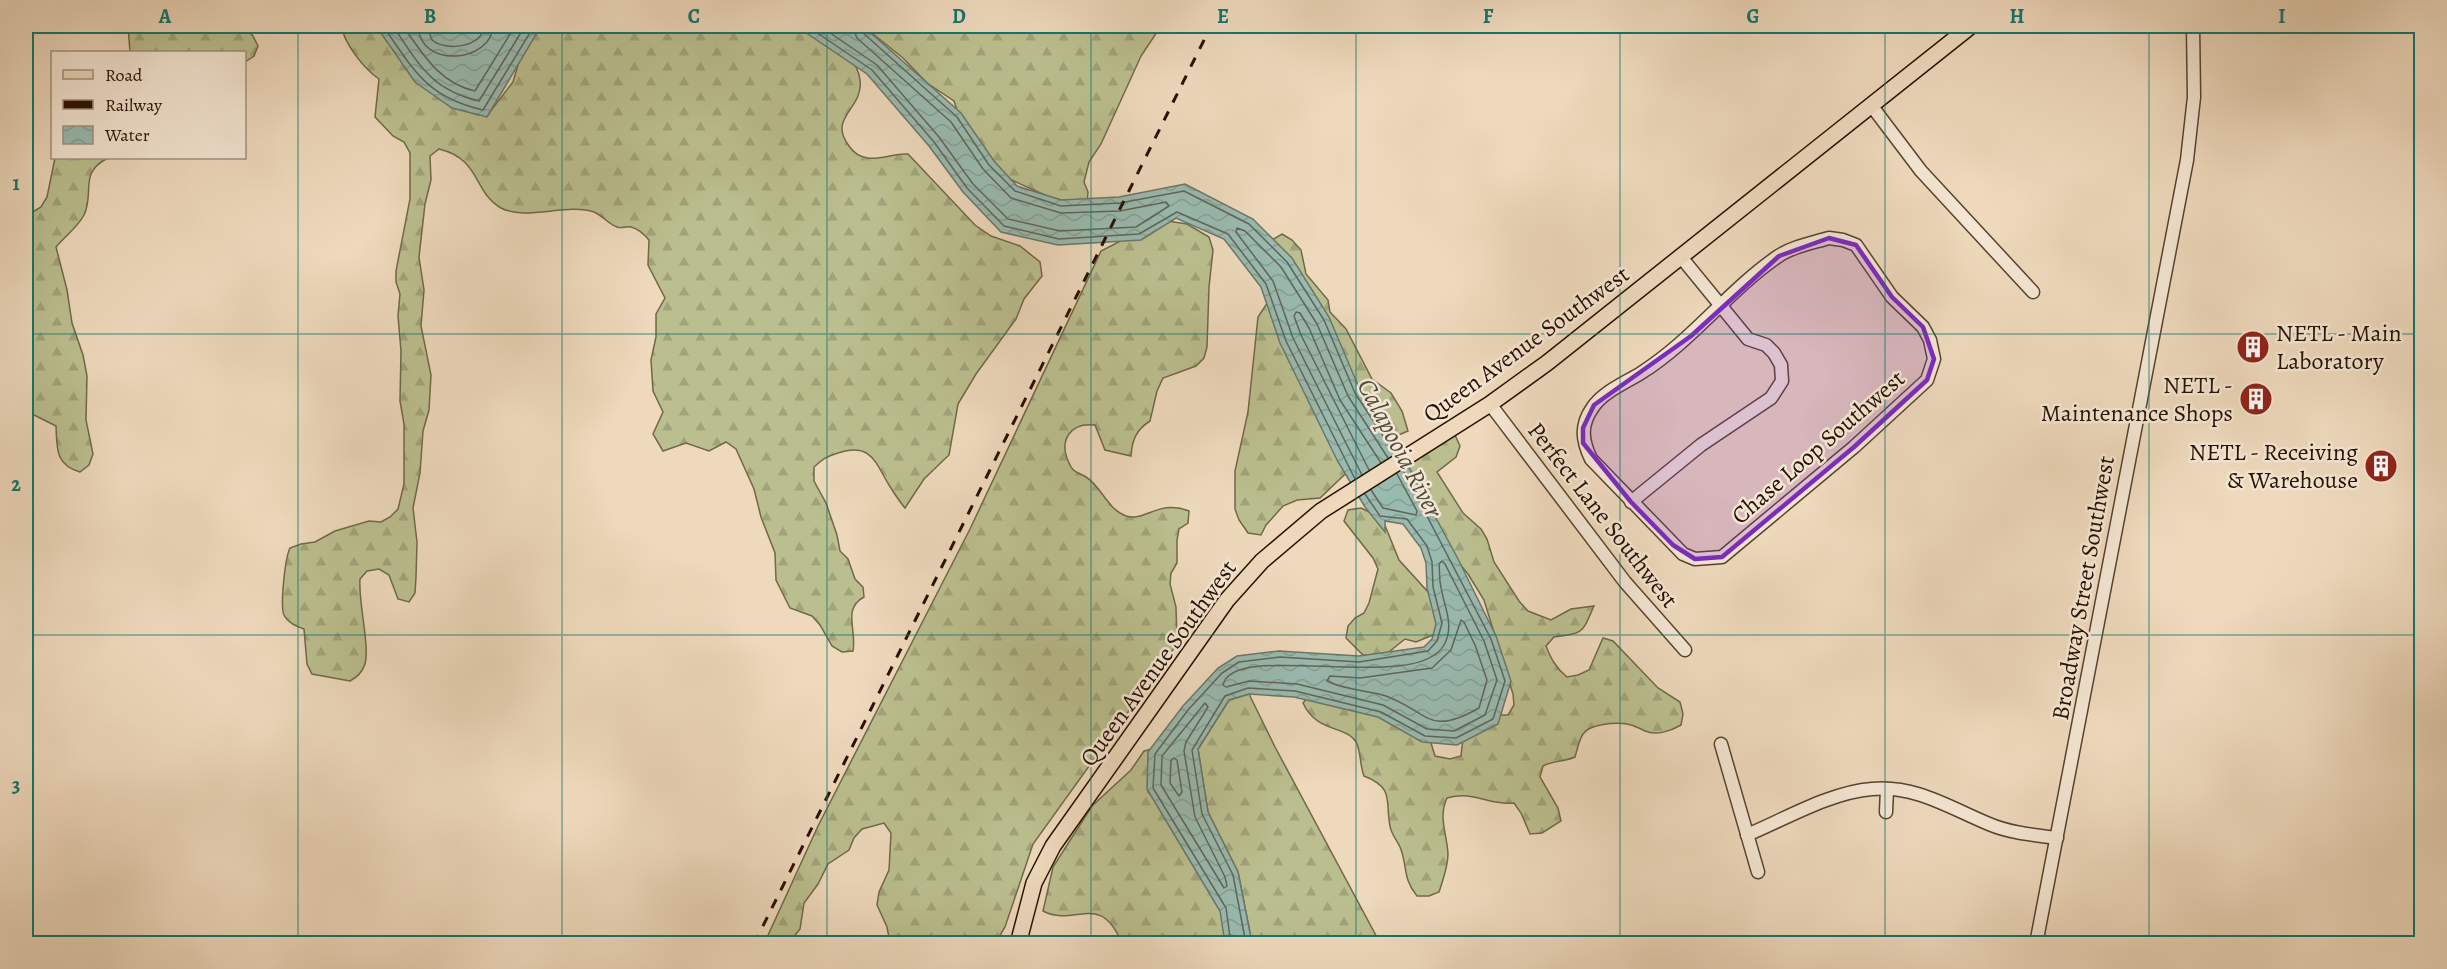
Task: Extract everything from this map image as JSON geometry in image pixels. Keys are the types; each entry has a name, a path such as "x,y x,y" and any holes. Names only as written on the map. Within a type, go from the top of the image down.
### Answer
{"main road":[{"name":"Queen Avenue Southwest","path":"1018,944 1034,883 1053,846 1238,587 1296,531 1340,500 1490,404 1586,332 1971,26"}],"street":[{"name":"Broadway Street Southwest","path":"2036,944 2187,160 2194,97 2193,26"},
{"path":"1871,105 1921,171 2033,292"},
{"name":"Chase Loop Southwest","path":"1829,238 1856,245 1892,297 1923,327 1930,340 1934,359 1927,380 1903,404 1722,556 1695,559 1683,554 1631,502 1591,459 1583,443 1583,428 1588,415 1604,396 1659,362 1779,256 1829,238"},
{"path":"1631,502 1701,445 1771,398 1782,381 1781,365 1774,353 1766,345 1749,339 1681,256"},
{"name":"Perfect Lane Southwest","path":"1490,404 1625,582 1685,650"},
{"path":"1721,744 1758,872"},
{"path":"1747,835 1837,796 1872,789 1887,789 1925,795 1990,825 2057,838"},
{"path":"1887,789 1887,812"},
{"path":"2421,913 2421,943"}],"highlighted area":[{"path":"1829,238 1856,245 1892,297 1923,327 1934,359 1927,380 1854,447 1722,557 1695,559 1673,545 1631,502 1583,443 1583,428 1594,405 1691,336 1779,256"}],"green space":[{"path":"128,26 243,26 253,36 258,46 254,56 246,61 246,51 130,51"},
{"path":"341,26 391,26 456,107 478,115 489,113 513,82 523,48 544,26 819,26 850,57 860,80 857,98 842,128 843,136 849,146 857,154 868,158 908,154 975,225 991,236 1020,246 1040,262 1042,276 1024,299 1016,319 976,374 958,404 949,455 924,479 905,508 871,456 865,452 849,450 838,453 825,458 814,467 814,481 826,503 840,551 848,559 855,579 863,587 864,597 857,602 852,614 853,651 842,652 832,646 812,616 790,608 776,580 775,553 761,517 754,489 736,449 726,442 709,451 686,443 663,451 653,434 663,412 653,391 651,360 656,337 656,314 665,298 648,265 649,240 636,229 617,227 594,212 571,209 522,213 501,208 485,193 470,168 462,160 439,149 430,156 431,180 425,204 419,257 424,290 421,326 431,375 429,410 423,431 420,473 413,508 417,542 415,593 409,602 398,599 389,575 379,569 367,571 360,579 366,646 365,664 362,670 350,681 312,674 307,664 304,629 288,620 283,610 286,561 290,548 315,542 335,531 369,521 381,522 390,517 398,509 404,484 404,424 400,401 401,351 398,316 400,294 396,282 396,271 410,199 410,153 404,142 393,136 375,117 379,79 355,55"},
{"path":"863,26 1161,26 1141,56 1101,144 1089,162 1084,182 1088,192 1087,204 1076,204 1047,196 1005,177 961,122 954,101 927,83 903,58"},
{"path":"55,159 106,159 93,170 90,177 84,215 56,247 67,290 72,323 83,355 87,376 86,420 93,454 89,465 80,472 66,465 59,455 56,426 26,411 26,216 41,207 47,197"},
{"path":"1161,220 1187,224 1209,237 1213,250 1207,347 1204,358 1196,366 1163,378 1157,391 1150,421 1141,428 1136,436 1131,456 1105,450 1095,425 1079,426 1073,430 1066,440 1065,447 1072,469 1091,481 1120,513 1133,517 1169,508 1189,511 1188,523 1179,529 1177,563 1171,573 1170,584 1176,607 1177,644 1033,844 1005,927 995,944 890,943 887,927 877,905 879,892 889,870 891,833 884,823 862,829 854,838 849,850 828,864 818,884 804,903 800,929 789,943 764,944 818,826 970,529 1101,251"},
{"path":"1282,234 1292,240 1301,250 1306,274 1328,300 1330,312 1346,329 1372,379 1391,393 1402,411 1408,431 1396,436 1384,437 1320,498 1297,500 1283,506 1266,525 1261,535 1248,533 1239,520 1235,509 1235,471 1248,412 1258,317 1270,299 1272,240"},
{"path":"1455,435 1460,446 1456,457 1437,472 1463,513 1481,529 1487,539 1494,562 1519,601 1528,611 1551,620 1571,609 1594,606 1581,630 1572,635 1554,637 1546,646 1557,667 1567,677 1589,670 1603,638 1613,641 1658,688 1680,702 1683,714 1681,725 1659,733 1622,723 1591,728 1583,734 1575,757 1543,766 1540,777 1558,808 1561,821 1542,833 1530,834 1514,803 1466,796 1447,798 1443,812 1448,854 1444,878 1439,892 1429,896 1417,896 1407,878 1400,847 1391,829 1385,791 1380,785 1364,776 1357,744 1353,738 1316,720 1303,703 1310,694 1431,730 1431,743 1435,756 1450,759 1461,756 1463,738 1485,715 1508,715 1514,705 1513,694 1484,600 1468,574 1453,556 1405,464 1443,439"},
{"path":"1361,508 1382,518 1399,560 1428,592 1438,611 1438,633 1416,642 1405,639 1385,655 1363,655 1346,638 1348,626 1364,613 1369,603 1378,569 1373,558 1344,521 1348,510"},
{"path":"1249,694 1380,943 1252,943 1238,872 1208,812 1198,749 1229,700"},
{"path":"1156,748 1149,774 1148,792 1171,816 1223,915 1227,943 1122,943 1105,918 1096,914 1066,916 1043,911 1053,867 1092,806 1131,770 1144,751"}],"water":[{"path":"376,26 440,26 442,32 466,31 474,26 541,26 487,117 452,108 415,82"},
{"path":"796,26 863,26 961,113 994,161 1017,186 1061,200 1119,197 1185,184 1253,219 1292,258 1329,317 1360,390 1391,435 1457,557 1496,636 1511,681 1498,724 1457,745 1422,742 1378,717 1294,697 1249,694 1229,700 1198,749 1208,812 1238,872 1252,943 1225,943 1220,911 1147,789 1148,752 1183,706 1218,668 1237,656 1279,651 1359,656 1424,647 1432,639 1436,624 1427,588 1426,563 1421,548 1403,524 1385,521 1385,532 1365,507 1337,460 1280,343 1261,287 1224,239 1176,218 1141,240 1058,245 1001,232 963,192 929,146 867,74"}],"railway":[{"path":"754,944 1211,26"}],"place":[{"name":"NETL - Main Laboratory","path":"2253,347"},
{"name":"NETL - Maintenance Shops","path":"2256,399"},
{"name":"NETL - Receiving & Warehouse","path":"2381,466"}],"water label":[{"name":"Calapooia River","path":"1400,448"}]}
